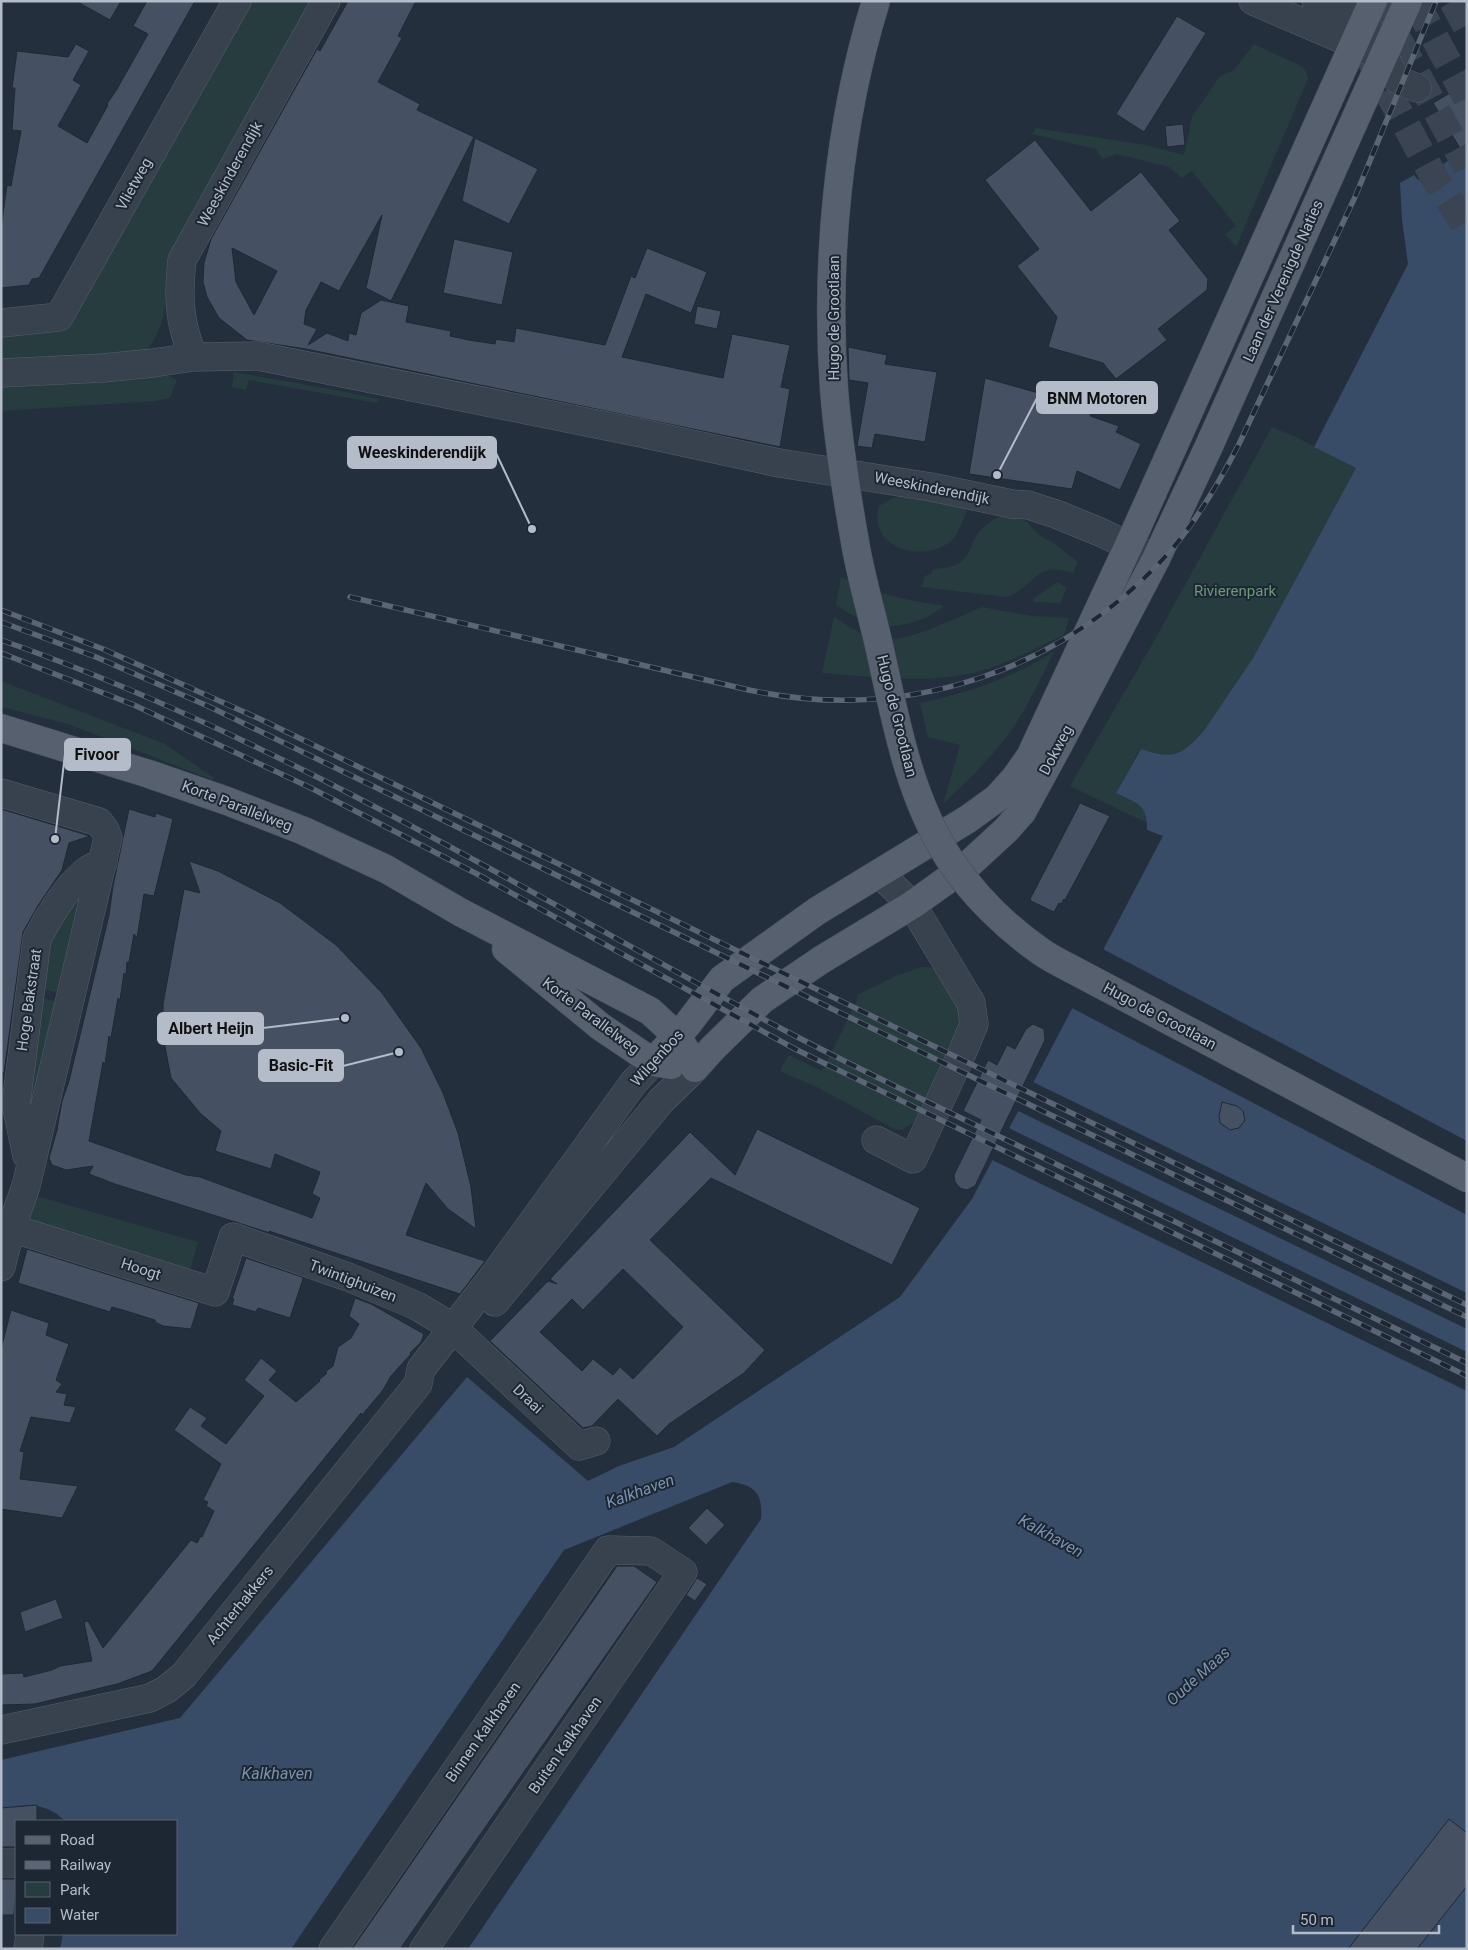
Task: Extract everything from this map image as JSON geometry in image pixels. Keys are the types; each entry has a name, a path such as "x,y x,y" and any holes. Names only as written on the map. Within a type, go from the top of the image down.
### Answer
{"main road":[{"name":"Hugo de Grootlaan","path":"876,1 851,99 842,157 832,299 834,388 841,457 855,545 902,746 924,813 951,861 985,903 1046,955 1467,1178"},
{"name":"Laan der Verenigde Naties","path":"1156,559 1213,437 1408,1"},
{"path":"1128,546 1368,11"},
{"name":"Dokweg","path":"880,874 968,820 997,798 1015,778 1039,741 1128,546"},
{"name":"Dokweg","path":"912,906 968,865 1006,830 1022,812 1156,559"},
{"name":"Korte Parallelweg","path":"1,728 149,774 227,801 304,832 386,869 460,912 650,1011 677,1036 695,1068"},
{"name":"Wilgenbos","path":"653,1062 677,1036 722,979 817,911 880,874"},
{"name":"Wilgenbos","path":"695,1068 762,1000 821,960 912,906"},
{"name":"Korte Parallelweg","path":"460,912 601,1027 653,1062 695,1068"}],"street":[{"name":"Vlietweg","path":"1,323 59,317 238,1"},
{"name":"Weeskinderendijk","path":"193,356 183,332 179,282 182,260 326,1"},
{"path":"1253,1 1383,58"},
{"path":"1316,1 1368,11 1383,58 1398,80 1417,88"},
{"name":"Weeskinderendijk","path":"1,373 103,368 153,363 193,356 258,356 641,433 779,463 913,484 1012,504 1028,505 1056,514 1156,559"},
{"path":"1,793 99,822 108,838 20,1179 11,1228 1,1267"},
{"name":"Hoge Bakstraat","path":"20,1179 27,1156 16,1104 38,939 48,916 59,902 86,871 103,863"},
{"path":"876,1140 913,1158 974,1024 971,1003 912,906 880,874"},
{"name":"Wilgenbos","path":"459,1333 492,1278 634,1082 653,1062"},
{"name":"Wilgenbos","path":"459,1333 661,1101 695,1068"},
{"name":"Hoogt","path":"11,1228 215,1292 233,1237"},
{"name":"Twintighuizen","path":"233,1237 348,1277 417,1306 459,1333"},
{"name":"Achterhakkers","path":"1,1730 150,1698 167,1689 184,1675 418,1384 434,1376 459,1333"},
{"name":"Draai","path":"459,1333 579,1446 596,1442"},
{"name":"Binnen Kalkhaven","path":"333,1949 608,1550 651,1551"},
{"name":"Buiten Kalkhaven","path":"424,1949 683,1572 651,1551"},
{"path":"1,1864 15,1863"},
{"path":"28,1949 30,1935"}],"green space":[{"path":"252,1 311,1 171,262 165,310 158,332 152,343 143,355 1,366 1,333 70,322 80,308"},
{"path":"1254,44 1303,67 1308,79 1236,247 1225,234 1236,226 1192,171 1182,178 1169,167 1117,154 1102,159 1096,149 1032,134 1036,128 1146,145 1184,155 1192,117 1220,76 1233,71"},
{"path":"234,372 379,399 377,403 249,380 246,390 232,387"},
{"path":"167,375 177,380 170,398 156,401 1,411 1,386 126,380"},
{"name":"Rivierenpark","path":"1272,427 1296,437 1356,468 1253,658 1203,732 1189,746 1172,754 1157,755 1140,749 1116,793 1137,804 1145,812 1147,823 1070,786 1154,641"},
{"path":"901,496 969,507 953,539 942,547 929,551 902,549 890,543 882,534 877,521 879,506 892,498"},
{"path":"999,517 1010,517 1026,521 1039,535 1052,542 1078,562 1073,573 1060,570 1043,572 1017,592 1007,597 922,587 924,576 931,574 933,569 951,567 963,559 981,529"},
{"path":"841,577 874,591 944,606 927,617 907,624 896,626 875,625 858,618 836,605"},
{"path":"1057,582 1067,588 1060,603 1034,602 1033,599"},
{"path":"982,607 1032,616 1069,618 1064,635 1005,662 968,674 914,679 822,673 834,617 867,636 889,640 916,634"},
{"path":"1054,651 1028,703 1010,732 983,764 943,804 960,745 928,737 920,703 973,689 1006,677"},
{"path":"1,681 165,744 214,778 213,780 68,724 1,707"},
{"path":"82,889 57,992 42,990 50,947 64,907"},
{"path":"922,967 930,967 937,971 959,1008 960,1022 959,1029 914,1122 903,1130 894,1129 815,1086 781,1072 781,1067 789,1055 822,1071 857,1001 857,995 896,976"},
{"path":"41,998 55,1001 39,1067 43,1070 25,1127"},
{"path":"36,1196 198,1242 189,1275 25,1228"}],"water":[{"path":"1467,149 1467,1949 468,1949 761,1519 761,1504 756,1493 747,1486 732,1482 564,1550 291,1949 60,1949 63,1935 178,1935 178,1820 64,1820 51,1810 27,1805 1,1810 1,1760 180,1718 467,1377 588,1481 619,1466 674,1447 900,1297 972,1199 1163,836 1147,830 1146,815 1140,806 1116,793 1141,749 1161,754 1175,754 1182,751 1203,732 1253,658 1356,468 1314,447 1408,264 1402,219 1400,183 1414,175 1418,180"}],"pier":[{"path":"1101,948 1467,1141 1467,1215 1070,1007"},
{"path":"1031,1081 1467,1293 1467,1329 1016,1110"},
{"path":"1007,1127 1467,1352 1467,1391 990,1159"}],"building":[{"path":"76,1 121,1 110,20"},
{"path":"147,1 195,1 39,278 32,279 29,285 1,288 1,228 7,185 11,186 21,131 12,130 15,88 12,88 17,51 68,57 76,44 89,51 73,80 81,85 58,126 87,143 107,104 148,34 133,26"},
{"path":"348,1 416,1 398,36 402,38 378,82 420,104 417,110 474,137 391,301 366,288 382,215 339,291 321,282 306,310 304,324 317,329 308,345 327,333 348,341 349,333 356,335 361,313 381,300 409,306 406,322 451,331 450,336 469,340 495,344 496,339 514,342 516,328 605,345 631,276 635,278 647,248 707,272 691,313 646,294 622,357 723,378 732,334 790,345 781,387 790,389 780,447 306,349 247,340 219,318 207,297 203,282 204,263 211,239 317,49 320,51","holes":["232,248 277,271 254,315 236,282"]},
{"path":"1177,16 1206,33 1144,132 1116,114"},
{"path":"1467,83 1467,160 1433,103"},
{"path":"1183,124 1185,145 1167,147 1165,126"},
{"path":"475,138 538,169 509,224 462,201"},
{"path":"1035,140 1091,211 1141,172 1180,221 1169,230 1208,279 1207,290 1158,329 1167,340 1116,379 1103,363 1048,347 1057,317 1017,266 1039,249 985,180"},
{"path":"454,239 513,252 502,305 443,293"},
{"path":"697,306 721,311 717,329 694,324"},
{"path":"848,347 887,355 885,364 937,372 925,442 875,434 872,448 857,446 868,383 849,380"},
{"path":"985,378 1092,408 1090,416 1119,426 1116,432 1141,444 1120,490 1077,471 1072,489 969,474"},
{"path":"1080,803 1110,816 1065,900 1061,904 1059,903 1054,912 1030,899"},
{"path":"1,809 90,836 69,843 62,870 23,932 4,1073 1,1072"},
{"path":"129,809 155,817 156,813 173,819 154,896 144,894 137,938 134,934 129,962 127,962 126,975 124,973 120,1000 118,998 111,1038 109,1036 105,1064 103,1062 89,1141 186,1175 200,1177 312,1218 320,1198 312,1194 320,1172 275,1154 271,1169 215,1151 221,1131 200,1113 171,1078 163,1036 163,1004 184,889 200,893 189,861 218,871 280,903 336,945 382,993 421,1048 443,1093 458,1133 471,1187 476,1229 448,1209 426,1183 406,1235 485,1261 460,1294 269,1231 270,1233 115,1184 89,1174 93,1166 66,1170 52,1165 49,1158 109,915"},
{"path":"1033,1024 1044,1029 1045,1040 975,1186 967,1190 960,1188 955,1182 954,1175 981,1120 963,1111 988,1060 997,1065 1007,1045 1015,1049 1026,1029"},
{"path":"1222,1102 1237,1106 1243,1111 1245,1120 1239,1128 1230,1130 1220,1123 1219,1116"},
{"path":"757,1129 920,1208 892,1265 711,1178 650,1240 765,1350 744,1373 669,1424 657,1436 618,1399 592,1426 583,1428 490,1341 548,1281 557,1284 550,1279 690,1132 735,1175","holes":["623,1269 683,1327 633,1379 620,1367 613,1375 593,1359 582,1371 540,1332 572,1299 583,1310"]},
{"path":"27,1249 199,1303 191,1329 163,1326 155,1322 155,1320 112,1307 110,1312 18,1283"},
{"path":"246,1258 302,1277 303,1279 290,1318 258,1308 256,1312 232,1305 234,1299 232,1299"},
{"path":"355,1298 371,1304 424,1334 421,1342 391,1376 383,1390 362,1415 361,1413 152,1671 117,1684 35,1704 1,1705 1,1674 23,1673 24,1677 60,1666 92,1661 84,1622 88,1621 103,1648 191,1540 197,1543 202,1537 214,1511 206,1506 208,1502 203,1500 221,1464 174,1430 190,1407 207,1418 201,1426 226,1444 264,1396 244,1380 261,1358 277,1371 269,1380 296,1402 320,1381 327,1373 325,1372 333,1366 338,1347 351,1338 359,1324 349,1316"},
{"path":"11,1310 49,1323 46,1335 69,1344 56,1380 62,1384 56,1392 67,1394 64,1405 76,1407 70,1423 31,1417 20,1451 24,1452 20,1479 78,1486 62,1518 1,1509 1,1349"},
{"path":"707,1508 725,1525 706,1545 688,1528"},
{"path":"617,1566 634,1566 657,1582 400,1949 352,1949"},
{"path":"697,1578 707,1584 695,1601 686,1595"},
{"path":"56,1599 63,1618 25,1632 20,1612"},
{"path":"37,1805 37,1820 15,1820 15,1847 1,1847 1,1808"},
{"path":"1449,1819 1467,1833 1467,1886 1417,1949 1348,1949"},
{"path":"1,1879 15,1879 14,1915 1,1915"}],"tunnel":[{"path":"1377,1 1467,167"},
{"path":"1415,1 1467,98"},
{"path":"1453,1 1467,27"},
{"path":"1367,53 1434,177 1467,228"}],"railway":[{"path":"350,597 749,690 808,699 867,699 924,692 980,678 1033,656 1083,627 1130,591 1172,549 1191,524 1224,472 1239,444 1355,197 1436,1"},
{"path":"1,610 103,649 260,719 1467,1305"},
{"path":"1,622 96,657 210,707 1467,1317"},
{"path":"1,640 101,678 199,720 295,766 485,866 671,969 838,1058 1467,1363"},
{"path":"1,653 134,705 309,787 477,874 795,1049 1467,1376"}],"place":[{"name":"BNM Motoren","path":"997,475"},
{"name":"Weeskinderendijk","path":"532,529"},
{"name":"Fivoor","path":"55,839"},
{"name":"Albert Heijn","path":"345,1018"},
{"name":"Basic-Fit","path":"399,1052"}],"water label":[{"name":"Kalkhaven","path":"640,1491"},
{"name":"Kalkhaven","path":"1051,1536"},
{"name":"Oude Maas","path":"1198,1676"},
{"name":"Kalkhaven","path":"277,1773"}]}
